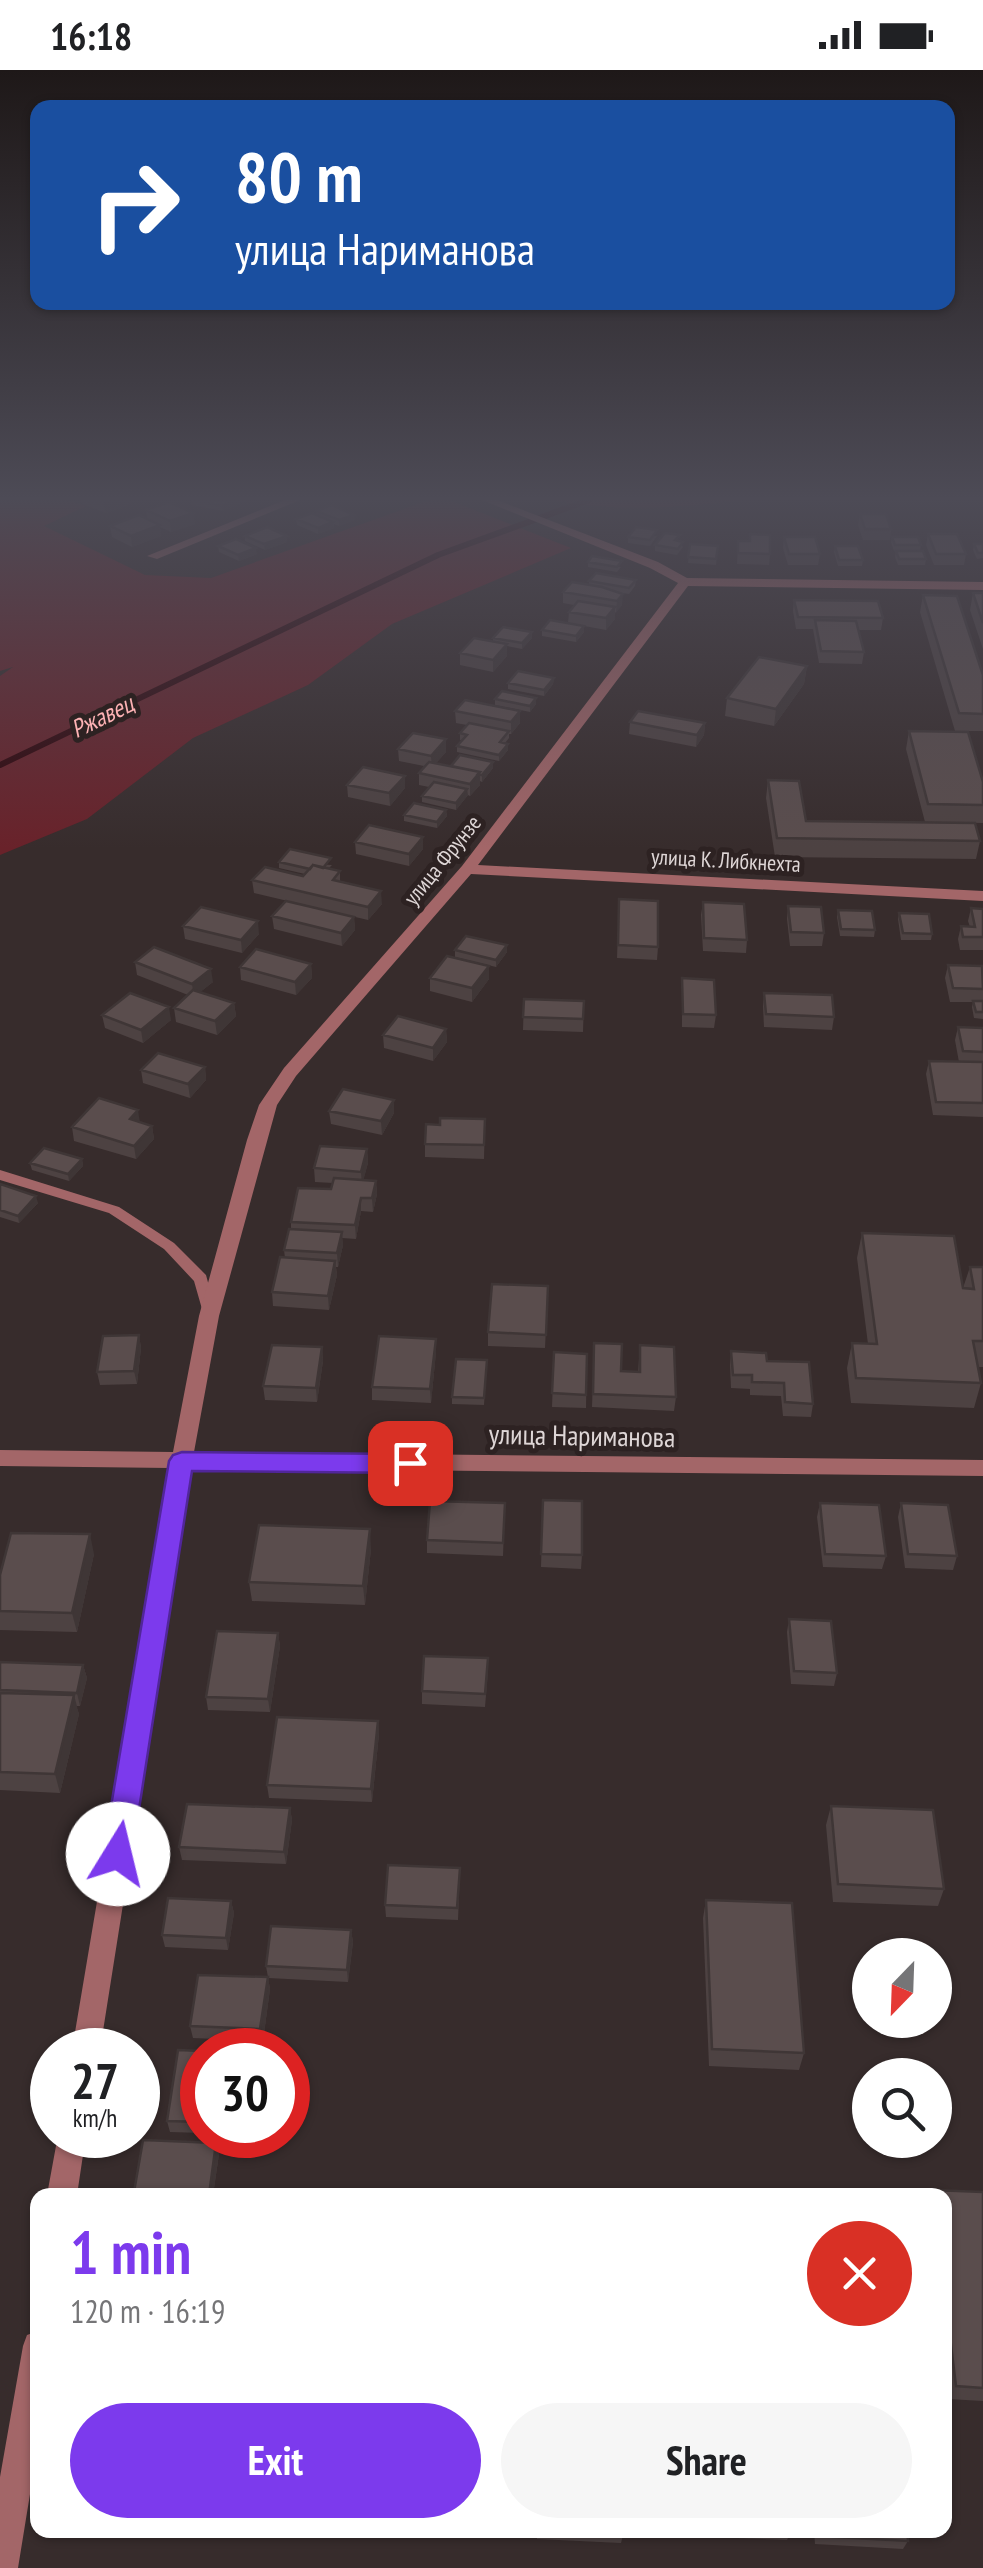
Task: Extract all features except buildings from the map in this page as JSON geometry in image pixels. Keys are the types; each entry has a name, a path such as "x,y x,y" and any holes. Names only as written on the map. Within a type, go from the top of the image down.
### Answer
{"street":[{"name":"улица Фрунзе","path":"90,2028 182,1461 210,1316 268,1105 290,1072 467,869 659,617"},
{"name":"улица К. Либкнехта","path":"467,869 983,896"},
{"name":"улица Нариманова","path":"0,1458 983,1468"},
{"path":"63,2188 68,2158"},
{"path":"2,2568 30,2395"}],"lane":[{"path":"0,1175 114,1210 168,1246 201,1278 210,1316"}],"shaded area":[{"path":"0,617 409,617 392,624 308,685 193,738 87,819 0,855 0,676 13,667 0,671"}],"waterway":[{"name":"Ржавец","path":"0,765 310,617"}],"route":[{"path":"118,1854 182,1461 410,1463"}]}
